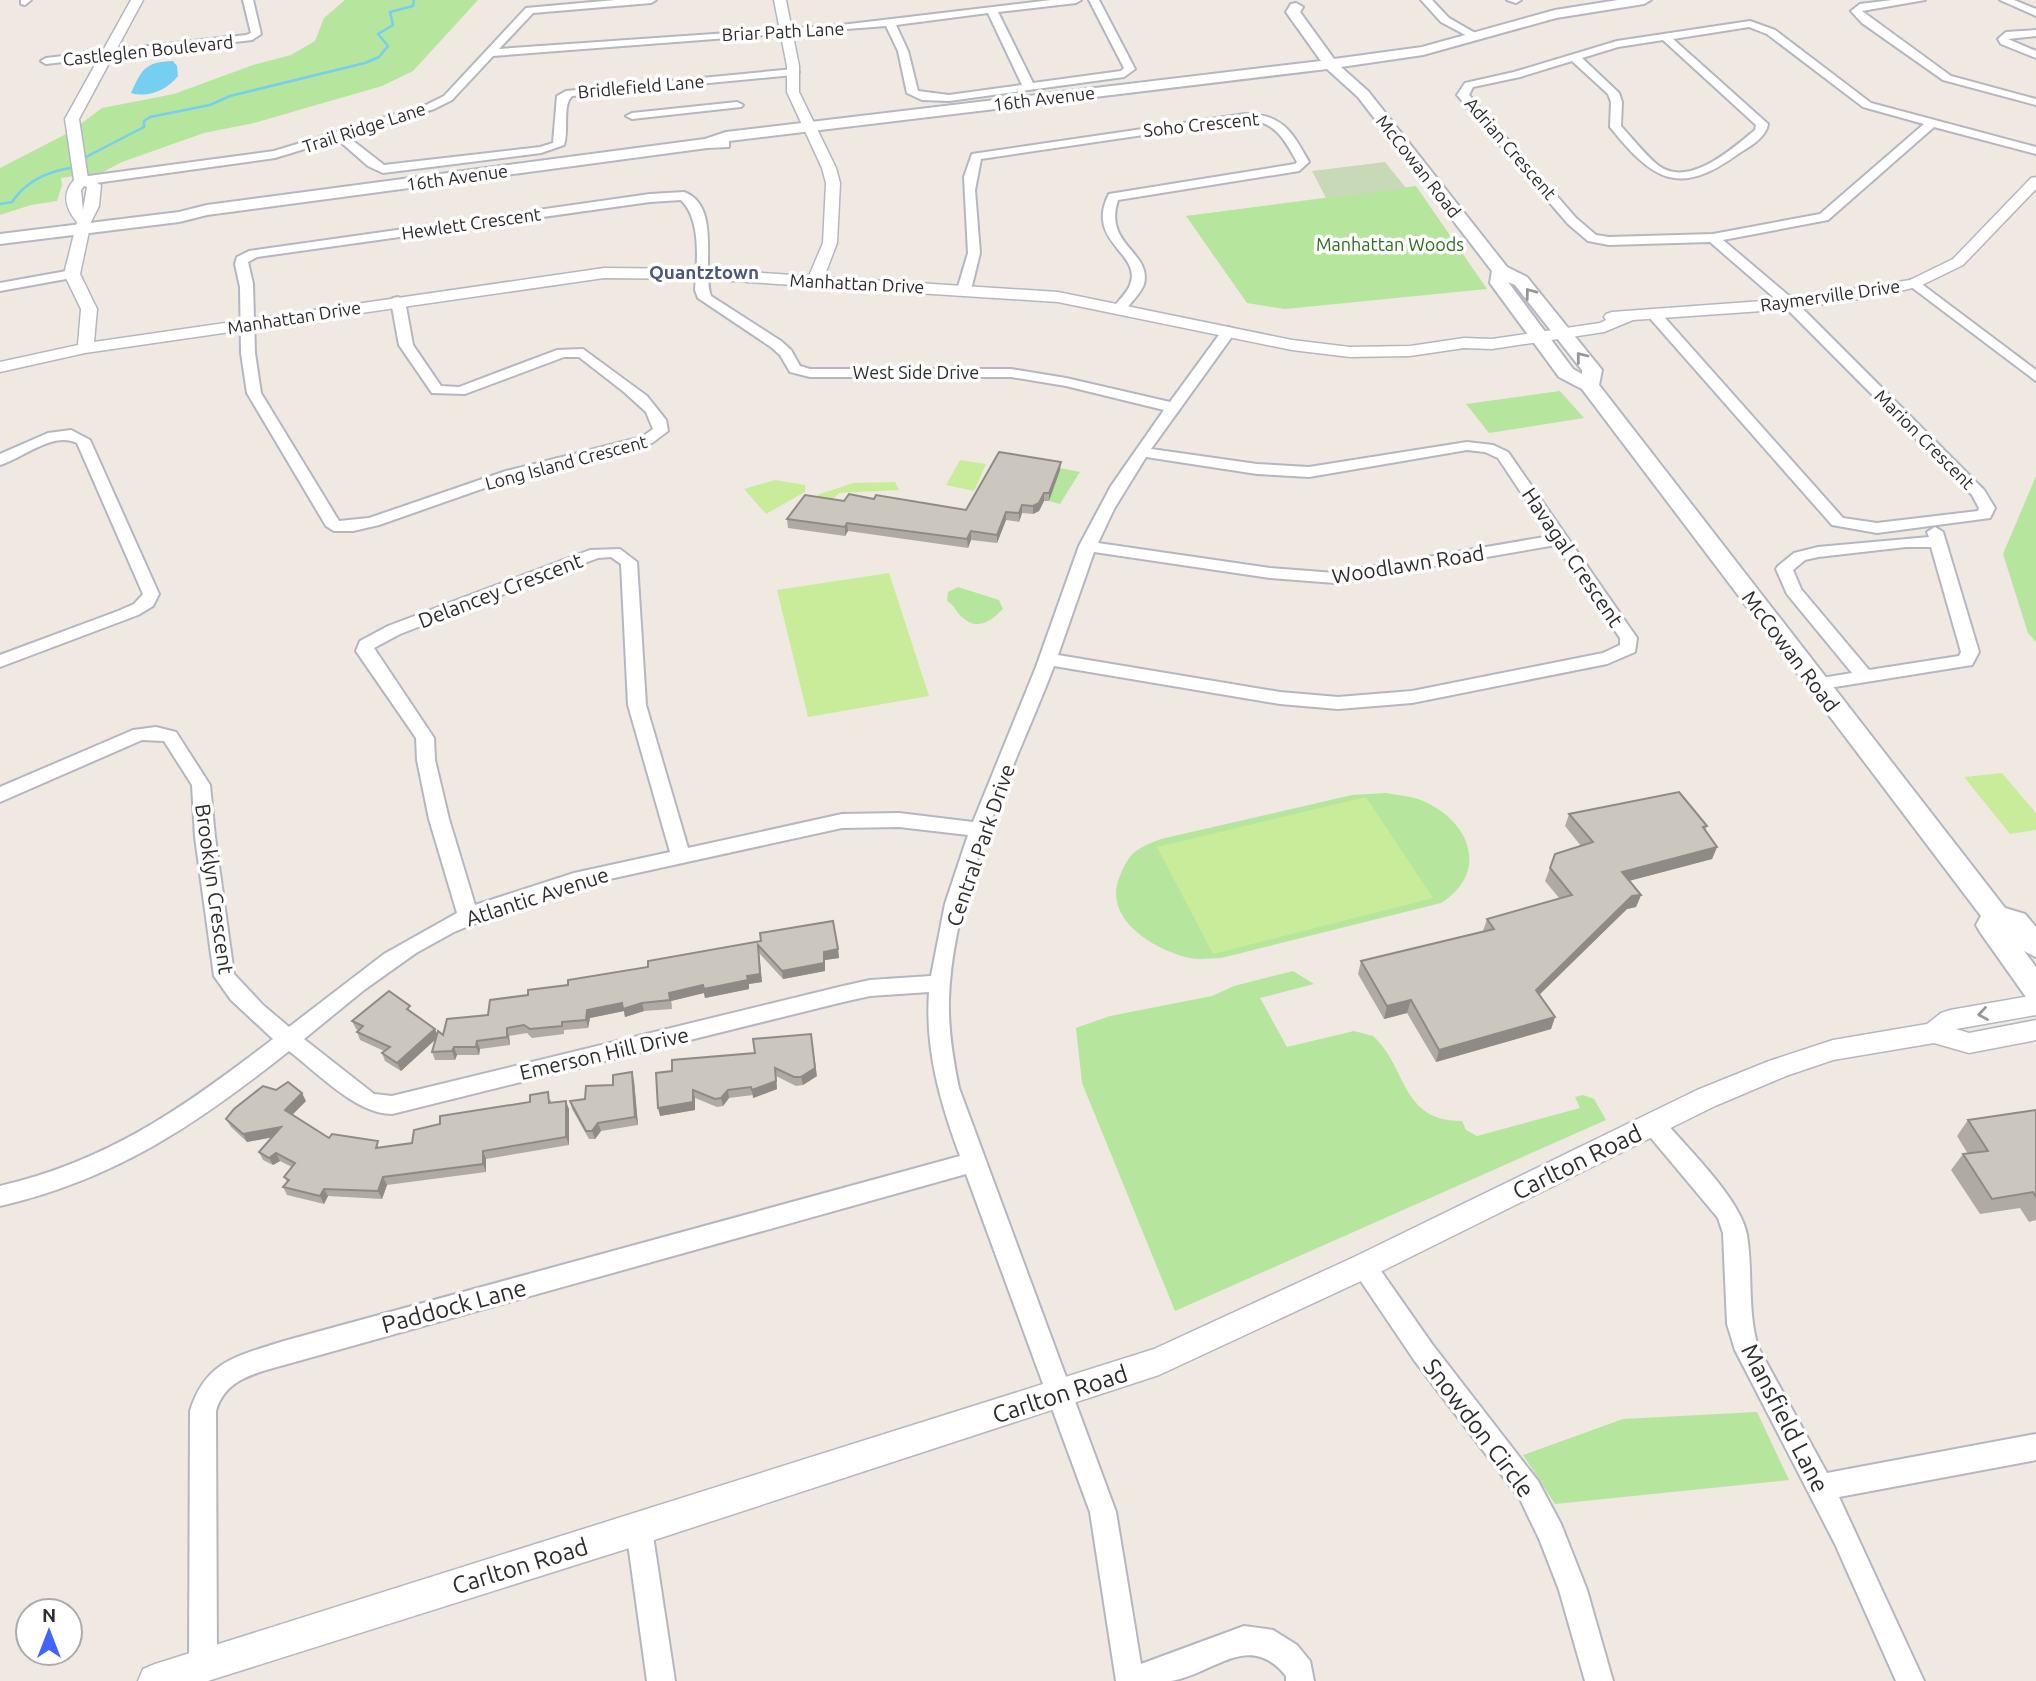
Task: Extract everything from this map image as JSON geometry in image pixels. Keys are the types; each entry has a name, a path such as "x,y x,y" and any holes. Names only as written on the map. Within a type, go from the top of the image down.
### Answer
{"main road":[{"name":"16th Avenue","path":"0,236 179,217 207,210 707,143 727,144 809,129 879,123 897,116 1190,80 1213,80 1450,44 1555,14 1644,0"},
{"name":"McCowan Road","path":"1293,3 1293,12 1338,61 1348,85 1363,94 1501,271 1499,283 1546,328 1566,373 1589,385 1996,916 2015,921 2036,946"},
{"name":"McCowan Road","path":"1996,916 1990,925 2036,989"}],"street":[{"path":"85,348 90,328 89,300 72,274 83,226 74,209 74,189 80,181 72,119 137,0"},
{"name":"Castleglen Boulevard","path":"46,61 248,38 256,34 248,0"},
{"name":"Trail Ridge Lane","path":"80,181 275,153 423,109 448,98 530,10 652,0"},
{"path":"780,0 793,72 793,92 829,168 833,183 830,243 815,281"},
{"name":"Briar Path Lane","path":"489,53 890,23 1076,0"},
{"path":"890,23 909,72 911,89 917,96 949,97 1116,76 1130,69 1094,0"},
{"path":"1426,0 1446,20 1477,37"},
{"path":"1920,0 1864,6 1856,11 1866,21 1947,78 2036,102"},
{"path":"2005,0 2036,13"},
{"path":"992,11 1028,85"},
{"name":"Adrian Crescent","path":"1932,123 1824,217 1713,238 1609,242 1592,238 1572,221 1463,95 1465,87 1469,85 1516,75 1618,44 1759,25 1859,101 2036,151"},
{"path":"2036,33 2006,35 2003,39 2036,55"},
{"path":"1574,57 1616,98 1616,127 1656,169 1665,174 1698,173 1715,166 1761,131 1762,124 1663,36"},
{"name":"Bridlefield Lane","path":"340,135 358,149 370,164 383,169 541,150 558,145 561,139 563,96 582,90 793,72"},
{"path":"675,82 679,111"},
{"path":"632,116 737,105"},
{"name":"Soho Crescent","path":"964,290 974,253 970,195 972,161 976,156 1245,117 1261,116 1274,121 1303,162 1293,170 1113,197 1107,214 1108,226 1138,270 1138,285 1121,308"},
{"name":"Raymerville Drive","path":"1546,328 1604,327 1627,317 1653,313 1790,304 1915,283 1958,262 2036,181"},
{"name":"Hewlett Crescent","path":"247,324 247,285 242,260 254,254 666,196 684,196 694,204 702,240 702,274"},
{"path":"1713,238 1790,304"},
{"name":"Manhattan Drive","path":"0,367 85,348 604,273 702,274 1058,297 1292,345 1350,352 1410,351 1464,343 1492,344 1546,328"},
{"path":"0,287 72,274"},
{"name":"West Side Drive","path":"702,274 705,298 776,344 795,369 818,373 1011,373 1066,382 1175,408"},
{"path":"1915,283 1945,303 2036,377"},
{"name":"Long Island Crescent","path":"247,324 248,370 254,393 334,526 373,522 512,474 647,440 661,431 661,424 642,399 577,351 562,353 460,391 437,390 406,345 398,301"},
{"name":"Marion Crescent","path":"1653,313 1838,522 1877,528 1984,515 1987,508 1979,493 1790,304"},
{"name":"Central Park Drive","path":"1132,1681 1103,1512 951,1103 939,1033 940,983 958,899 981,830 1048,659 1087,546 1107,507 1143,452 1229,331"},
{"path":"0,460 52,436 71,433 83,440 114,504 151,594 149,601 124,615 0,661"},
{"name":"Havagal Crescent","path":"1048,659 1280,698 1338,703 1412,697 1622,653 1629,648 1628,638 1503,455 1488,448 1467,446 1309,472 1257,469 1143,452"},
{"path":"1816,684 1966,660 1970,652 1933,523"},
{"name":"Woodlawn Road","path":"1087,546 1270,573 1335,578 1562,539"},
{"path":"1865,677 1793,590 1784,569 1800,556 1809,554 1906,542 1938,542"},
{"name":"Delancey Crescent","path":"468,915 439,819 426,760 425,738 365,652 366,645 394,630 596,553 614,552 629,562 637,705 681,857"},
{"name":"Brooklyn Crescent","path":"0,795 139,734 170,736 201,785 205,837 224,976 237,994 289,1039"},
{"name":"Atlantic Avenue","path":"0,1196 23,1192 74,1176 117,1157 171,1125 399,955 468,915 557,885 842,821 899,820 981,830"},
{"name":"Emerson Hill Drive","path":"289,1039 366,1100 378,1105 392,1105 843,993 870,988 940,983"},
{"name":"Carlton Road","path":"1934,1034 1950,1020 2036,1005"},
{"name":"Carlton Road","path":"155,1681 639,1529 1159,1361 1364,1266 1745,1081 1833,1050 1934,1034 1969,1044 2036,1030"},
{"name":"Mansfield Lane","path":"1654,1125 1728,1213 1735,1233 1739,1324 1746,1350 1866,1578 1910,1681"},
{"name":"Paddock Lane","path":"203,1665 203,1411 207,1393 223,1376 284,1353 973,1162"},
{"name":"Snowdon Circle","path":"1364,1266 1423,1352 1529,1490 1551,1534 1573,1590 1599,1681"},
{"path":"1821,1488 2036,1447"},
{"path":"639,1529 661,1681"},
{"path":"1132,1681 1244,1640 1273,1644 1300,1671 1300,1681"}],"green space":[{"path":"345,0 478,0 413,71 382,86 254,123 204,133 122,162 103,172 61,178 62,185 57,201 31,205 0,215 0,168 70,132 102,108 174,94 253,65 291,55 315,41 324,18"},
{"path":"1385,162 1406,188 1326,198 1312,171"},
{"name":"Manhattan Woods","path":"1416,186 1487,289 1285,309 1247,303 1186,216"},
{"path":"1560,391 1584,418 1489,433 1466,404"},
{"path":"960,460 986,464 974,491 946,485"},
{"path":"1060,468 1080,472 1060,504 1049,501"},
{"path":"2036,476 2036,642 2028,633 2003,554"},
{"path":"775,480 805,485 805,492 766,514 744,489"},
{"path":"895,482 899,490 839,493 829,503 817,495 853,483"},
{"path":"889,573 929,696 808,717 777,590"},
{"path":"958,587 999,600 1003,609 982,624 971,623 947,601 948,592"},
{"path":"2002,773 2036,813 2036,830 2010,834 1964,777"},
{"path":"1386,793 1423,801 1453,821 1462,834 1468,848 1469,862 1465,877 1456,891 1441,903 1221,958 1201,959 1176,954 1148,940 1125,920 1118,907 1116,893 1124,867 1133,853 1151,843 1352,795"},
{"path":"1366,797 1433,898 1213,954 1157,847"},
{"path":"1293,971 1314,984 1260,998 1287,1047 1354,1031 1373,1036 1393,1063 1416,1103 1442,1119 1462,1121 1466,1130 1477,1136 1580,1108 1575,1097 1583,1095 1594,1099 1606,1120 1175,1311 1082,1083 1076,1028 1110,1016 1212,996 1234,986"},
{"path":"1757,1412 1789,1480 1555,1504 1523,1455 1623,1419"}],"water":[{"path":"173,61 177,66 178,76 169,85 151,94 131,93 146,68 156,63"}],"building":[{"path":"999,452 1061,462 1049,493 1044,493 1039,503 1033,506 1022,505 1019,513 1006,512 997,535 971,531 967,539 847,523 845,527 787,519 805,495 844,501 849,494 874,499 876,495 966,510"},
{"path":"1679,792 1707,826 1703,827 1717,847 1622,872 1641,895 1632,896 1536,990 1555,1017 1439,1050 1411,1000 1387,1006 1361,961 1494,929 1487,919 1572,895 1550,868 1555,854 1593,842 1569,814"},
{"path":"833,921 838,949 824,952 824,963 782,971 758,945 760,974 747,976 748,980 704,989 703,985 669,993 670,1000 642,1003 623,1009 622,1003 587,1010 586,1020 562,1022 562,1026 530,1029 524,1025 507,1028 507,1037 477,1041 476,1047 454,1047 452,1051 432,1052 438,1031 443,1035 447,1019 488,1015 490,1000 528,995 528,990 568,985 568,980 648,967 648,961 761,941 760,933"},
{"path":"389,991 410,1006 407,1009 435,1029 397,1063 382,1053 390,1047 357,1032 363,1026 352,1021"},
{"path":"811,1034 815,1068 801,1077 794,1077 775,1068 776,1081 752,1090 751,1087 728,1090 721,1098 715,1099 693,1090 693,1102 658,1108 656,1073 672,1071 672,1060 755,1053 753,1039"},
{"path":"632,1072 635,1117 598,1123 592,1131 586,1131 570,1101 585,1099 586,1086 613,1085 613,1075"},
{"path":"288,1082 302,1093 285,1110 329,1138 332,1134 378,1141 376,1148 412,1143 414,1130 440,1124 440,1116 530,1102 530,1095 548,1092 549,1103 566,1101 566,1137 483,1151 483,1164 383,1177 378,1191 324,1189 320,1196 283,1187 289,1180 284,1177 295,1163 276,1153 269,1158 259,1152 281,1127 243,1134 226,1119 234,1109 263,1086 276,1090"},
{"path":"2036,1110 2036,1197 2033,1192 1992,1199 1963,1154 1988,1151 1968,1120"}],"waterway":[{"path":"84,158 144,127 144,121 150,117 210,105 230,96 365,63 379,57 388,46 378,34 393,25 390,12 413,6 414,0"},
{"path":"0,204 12,202 24,188 37,179 70,168"}],"district":[{"name":"Quantztown","path":"704,272"}]}
